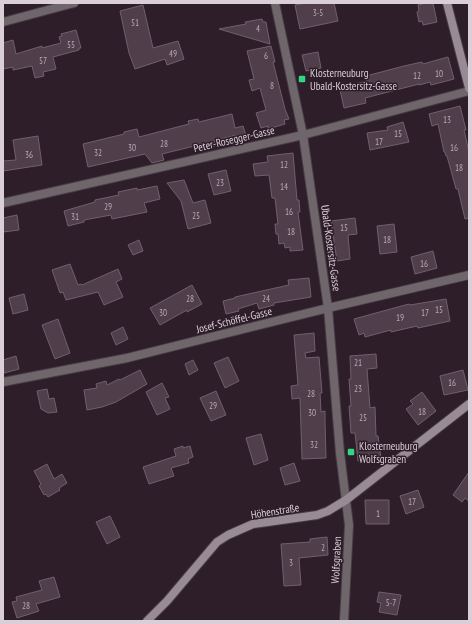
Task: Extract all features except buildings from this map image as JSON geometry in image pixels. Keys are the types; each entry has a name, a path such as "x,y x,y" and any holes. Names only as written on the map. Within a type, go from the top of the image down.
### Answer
{"street":[{"path":"3,22 74,3"},
{"name":"Ubald-Kostersitz-Gasse","path":"275,3 303,135 328,308 340,453 346,500"},
{"path":"447,3 469,89"},
{"name":"Peter-Rosegger-Gasse","path":"3,204 303,135 469,89"},
{"name":"Josef-Schöffel-Gasse","path":"3,382 127,358 469,275"},
{"name":"Höhenstraße","path":"147,621 167,602 217,542 228,535 253,524 328,511 346,500 469,404"},
{"name":"Wolfsgraben","path":"344,621 349,525 346,500"}],"place":[{"name":"Klosterneuburg Ubald-Kostersitz-Gasse","path":"302,79"},
{"name":"Klosterneuburg Wolfsgraben","path":"351,452"}]}
